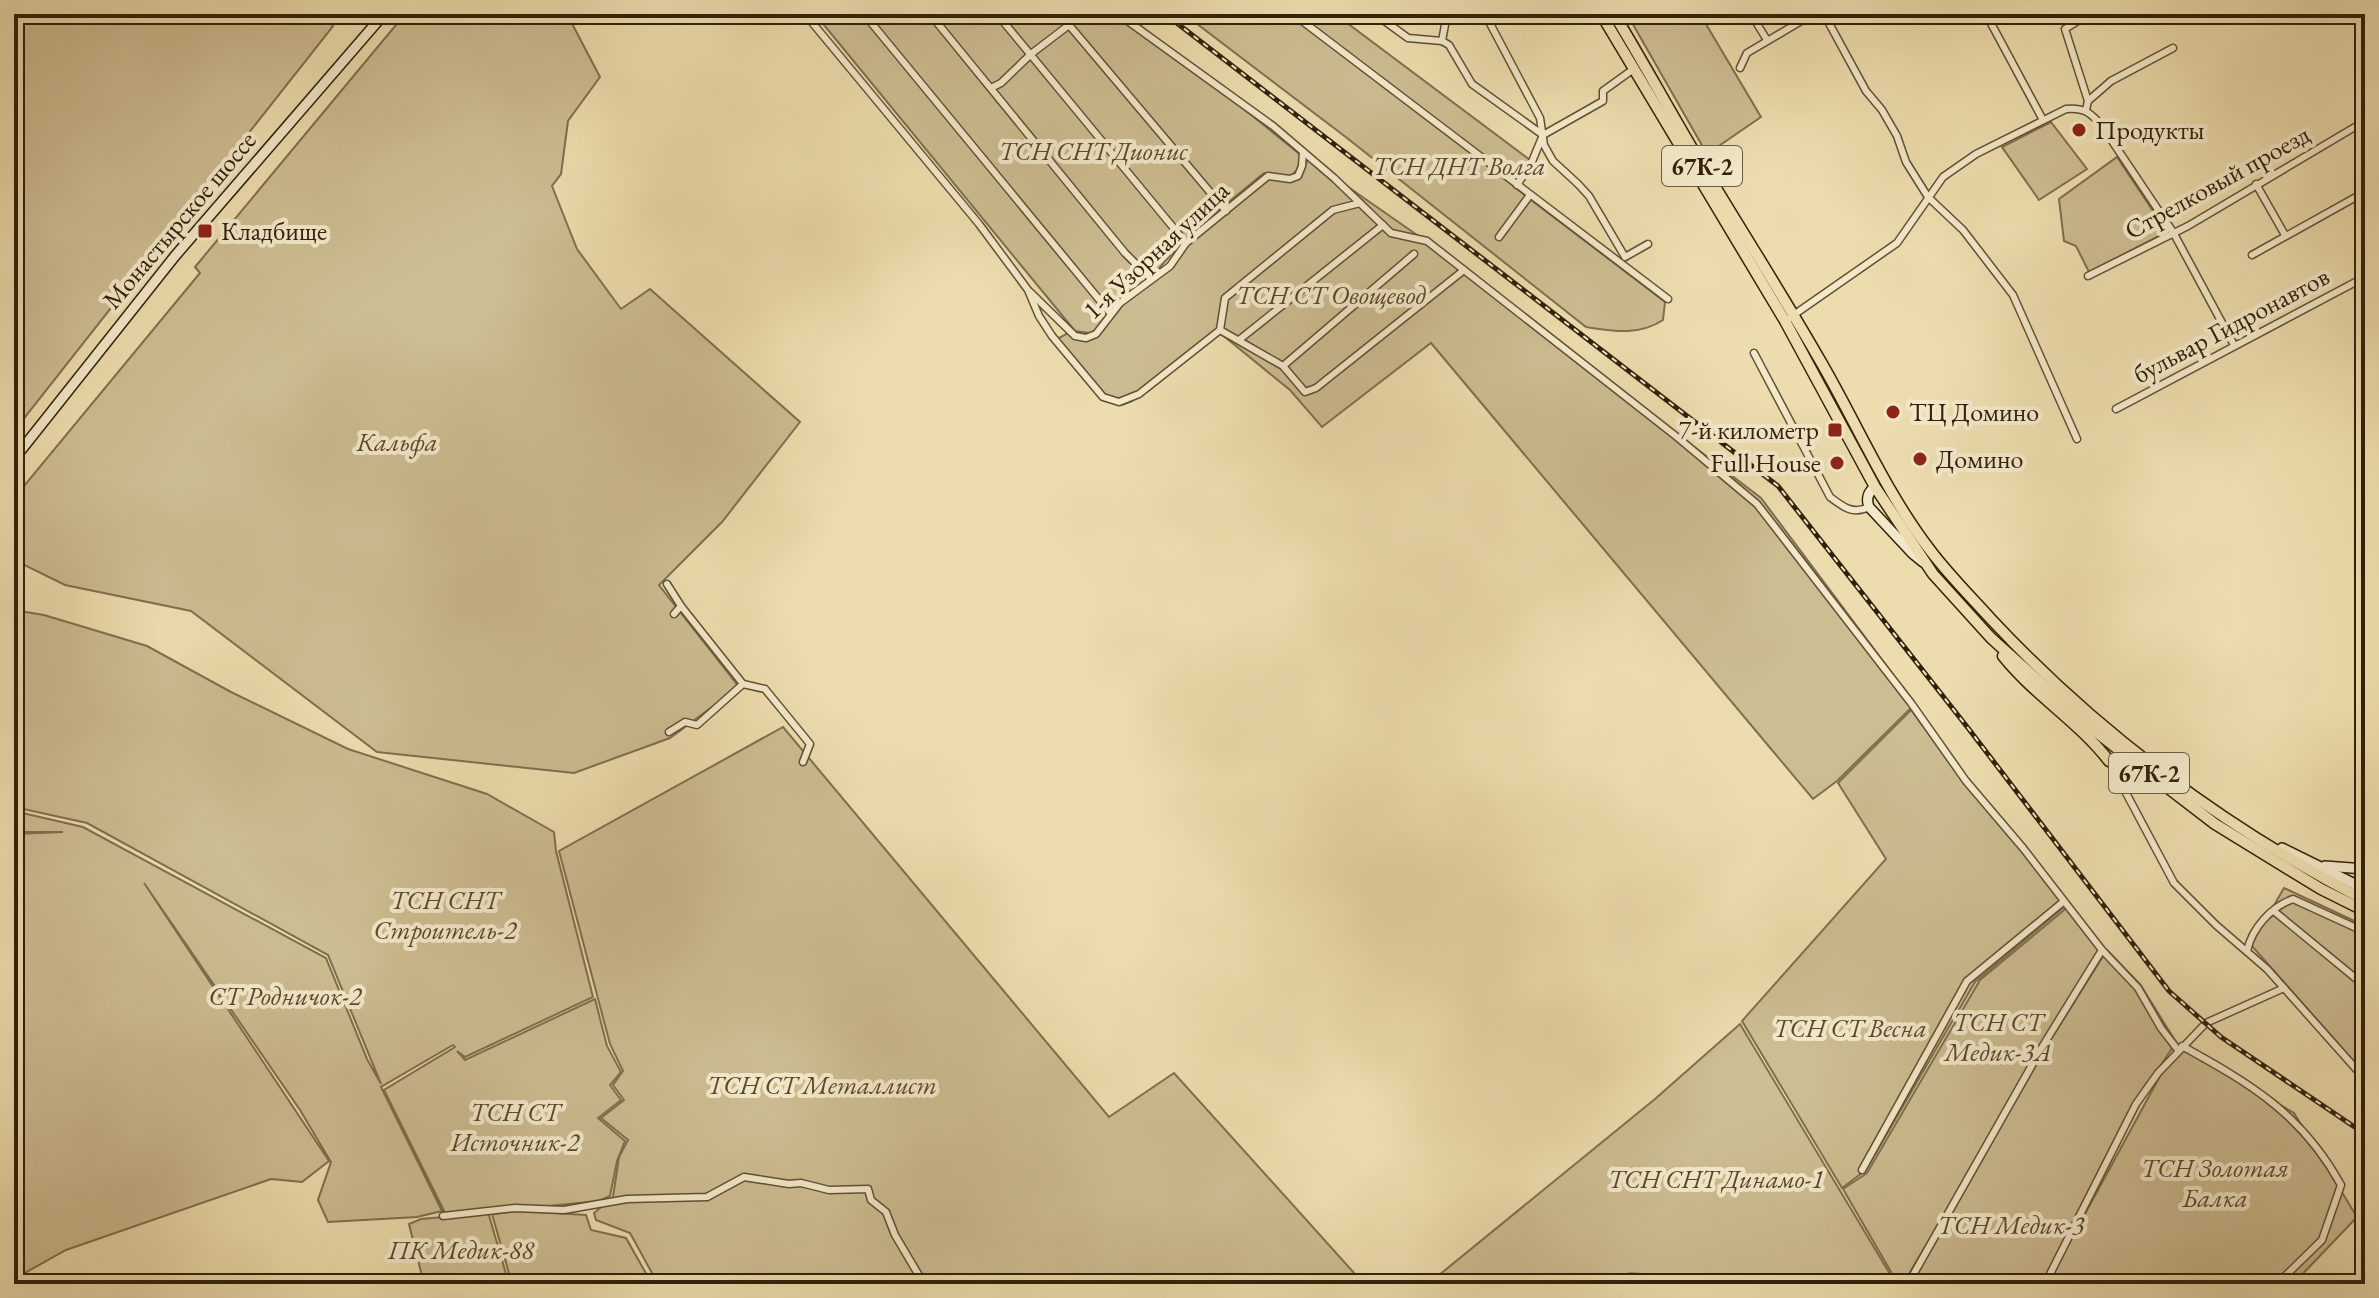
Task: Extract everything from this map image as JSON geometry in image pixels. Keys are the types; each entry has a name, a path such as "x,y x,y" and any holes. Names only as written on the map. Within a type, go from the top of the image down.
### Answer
{"main road":[{"name":"Монастырское шоссе","path":"14,459 175,256 384,14"},
{"name":"67К-2","path":"1601,14 1790,318 1875,487 1924,562 1959,605 2090,727 2215,824 2321,889 2365,911"},
{"name":"67К-2","path":"1614,14 1893,494 1929,550 2020,650 2097,721 2238,826 2312,873 2365,900"},
{"path":"1893,494 1881,486 1875,487 1867,498 1869,507 1924,562"},
{"path":"1991,638 2017,674 2067,716 2109,761"},
{"path":"2238,826 2365,889"},
{"path":"2307,862 2365,869"}],"street":[{"path":"805,14 979,224 1028,290 1052,336 1103,397 1119,402 1139,394 1220,330 1225,298 1333,210 1360,203"},
{"path":"864,14 1111,314"},
{"path":"930,14 1125,253 1151,279"},
{"path":"997,14 1186,243"},
{"path":"1118,14 1273,126 1391,233 1427,241 1757,504 1911,703 1966,781 2023,848 2102,950 2138,988 2161,1028 2180,1048 2245,1081 2299,1125 2324,1154 2341,1185 2322,1240 2277,1284"},
{"path":"1293,14 1668,299"},
{"path":"1375,14 1408,38 1442,41 1449,45 1477,89 1543,135"},
{"path":"1442,41 1447,14"},
{"path":"1485,14 1540,118 1544,145 1553,161 1589,196 1625,257 1648,244"},
{"path":"1751,14 1767,40"},
{"path":"1740,68 1747,53 1813,14"},
{"path":"1824,14 1866,91 1897,136 1906,162 1928,197 1963,230 2013,295 2077,439"},
{"path":"1986,14 2043,120"},
{"path":"2086,110 2088,101 2065,29 2089,14"},
{"path":"991,88 1069,25 1226,211"},
{"path":"2088,101 2111,81 2173,48"},
{"path":"1517,185 1531,164 1543,135 1603,101 1603,91 1635,68"},
{"path":"1790,318 1897,243 1943,177 1976,154 2066,109 2078,108 2086,110 2102,126 2173,232 2234,345"},
{"name":"Стрелковый проезд","path":"2088,276 2173,232 2365,121"},
{"name":"1-я Узорная улица","path":"1028,290 1075,336 1086,338 1096,334 1120,303 1170,266 1186,243 1268,176 1290,179 1298,176 1303,152"},
{"path":"2256,184 2285,235"},
{"path":"2252,255 2365,192"},
{"path":"1499,237 1530,195"},
{"path":"1239,340 1383,225"},
{"path":"1283,366 1414,254"},
{"path":"1220,330 1283,366 1305,392 1316,388 1464,270"},
{"name":"бульвар Гидронавтов","path":"2116,409 2365,277"},
{"path":"1754,353 1830,497 1846,509 1860,512 1869,507"},
{"path":"667,584 743,684 765,689 810,744 803,762"},
{"path":"674,614 681,606"},
{"path":"669,732 685,722 697,725 743,684"},
{"path":"2133,761 2119,758 2109,761 2174,883 2284,988 2365,1079"},
{"path":"2247,951 2264,918 2275,912 2283,902 2293,899 2365,932"},
{"path":"1862,1170 1967,981 2063,902"},
{"path":"2275,912 2365,986"},
{"path":"1908,1284 2044,1044 2102,950"},
{"path":"2045,1284 2136,1104 2180,1048 2206,1023 2284,988"},
{"path":"443,1216 515,1208 564,1210 627,1199 707,1197 744,1177 801,1183 829,1190 860,1187 868,1189 871,1200 886,1212 895,1235 924,1284"},
{"path":"1586,1284 1631,1277 1777,1284"}],"green space":[{"path":"14,14 320,14 333,26 14,431"},
{"name":"Кальфа","path":"405,14 567,14 600,77 568,121 561,174 552,186 577,249 621,309 650,289 800,422 722,522 659,585 739,687 670,738 574,773 377,752 191,611 65,585 14,560 14,498 200,273 195,267"},
{"name":"ТСН СТ Овощевод","path":"815,14 1126,14 1307,160 1291,176 1301,176 1308,159 1417,235 1761,498 1915,704 1837,781 1813,799 1431,343 1322,427 1290,390 1220,333 1132,401 1122,405 1101,399 1053,341 1072,331 1083,335 1089,333 1075,331","holes":["1264,173 1288,176 1265,175 1181,247 1170,262 1131,299 1190,234"]},
{"name":"ТСН ДНТ Волга","path":"1184,14 1335,14 1530,160 1513,186 1665,302 1663,320 1635,330 1586,327"},
{"path":"1627,14 1700,14 1761,117 1707,154"},
{"path":"2051,122 2087,169 2039,200 2002,147"},
{"path":"2117,157 2167,232 2089,272 2076,246 2064,241 2059,199"},
{"path":"14,610 44,615 147,646 231,692 348,749 487,794 554,832 556,851 593,997 465,1057 457,1051 465,1060 595,999 607,1046 621,1072 610,1085 621,1100 598,1118 625,1141 617,1161 610,1196 599,1201 488,1212 509,1284 424,1284 409,1224 421,1219 466,1215 446,1215 384,1090 455,1047 453,1045 381,1087 442,1211 417,1217 328,1222 318,1200 331,1162 300,1110 144,883 329,1161 302,1182 271,1179 66,1250 14,1279 14,834 63,832 14,832 14,811 83,827 326,958 367,1059 381,1084 328,955 87,823 14,807"},
{"name":"ТСН СТ Весна","path":"1911,710 2064,907 1975,982 1866,1170 1842,1188 1742,1021 1886,859 1838,783"},
{"name":"ТСН СТ Металлист","path":"783,727 1109,1117 1174,1073 1364,1284 658,1284 630,1233 596,1220 594,1213 613,1197 619,1157 628,1140 601,1118 624,1100 613,1085 623,1071 610,1044 559,851"},
{"path":"2284,888 2365,926 2365,1074 2251,945"},
{"name":"ТСН СТ Медик-3А","path":"2069,906 2103,947 1903,1284 1898,1284 1843,1189 1867,1173 1980,980"},
{"path":"2107,950 2140,984 2176,1042 2136,1104 2049,1280 2177,1045 2294,1113 2357,1217 2293,1284 1911,1284 2048,1044"},
{"name":"ТСН СНТ Динамо-1","path":"1740,1024 1896,1284 1635,1275 1573,1284 1428,1284 1655,1099"},
{"path":"519,1211 586,1215 591,1230 626,1238 652,1284 512,1284 492,1214"}],"railway":[{"path":"1165,14 1778,486 2169,991 2221,1037 2365,1134"}],"place":[{"name":"Продукты","path":"2079,130"},
{"name":"Кладбище","path":"205,231"},
{"name":"ТЦ Домино","path":"1893,412"},
{"name":"7-й километр","path":"1835,430"},
{"name":"Домино","path":"1920,459"},
{"name":"Full House","path":"1837,463"}],"park label":[{"name":"ТСН СНТ Дионис","path":"1093,151"},
{"name":"ТСН СНТ Строитель-2","path":"445,915"},
{"name":"СТ Родничок-2","path":"285,996"},
{"name":"ТСН СТ Источник-2","path":"515,1127"},
{"name":"ТСН Золотая Балка","path":"2215,1183"},
{"name":"ТСН Медик-3","path":"2011,1225"},
{"name":"ПК Медик-88","path":"461,1250"}]}
